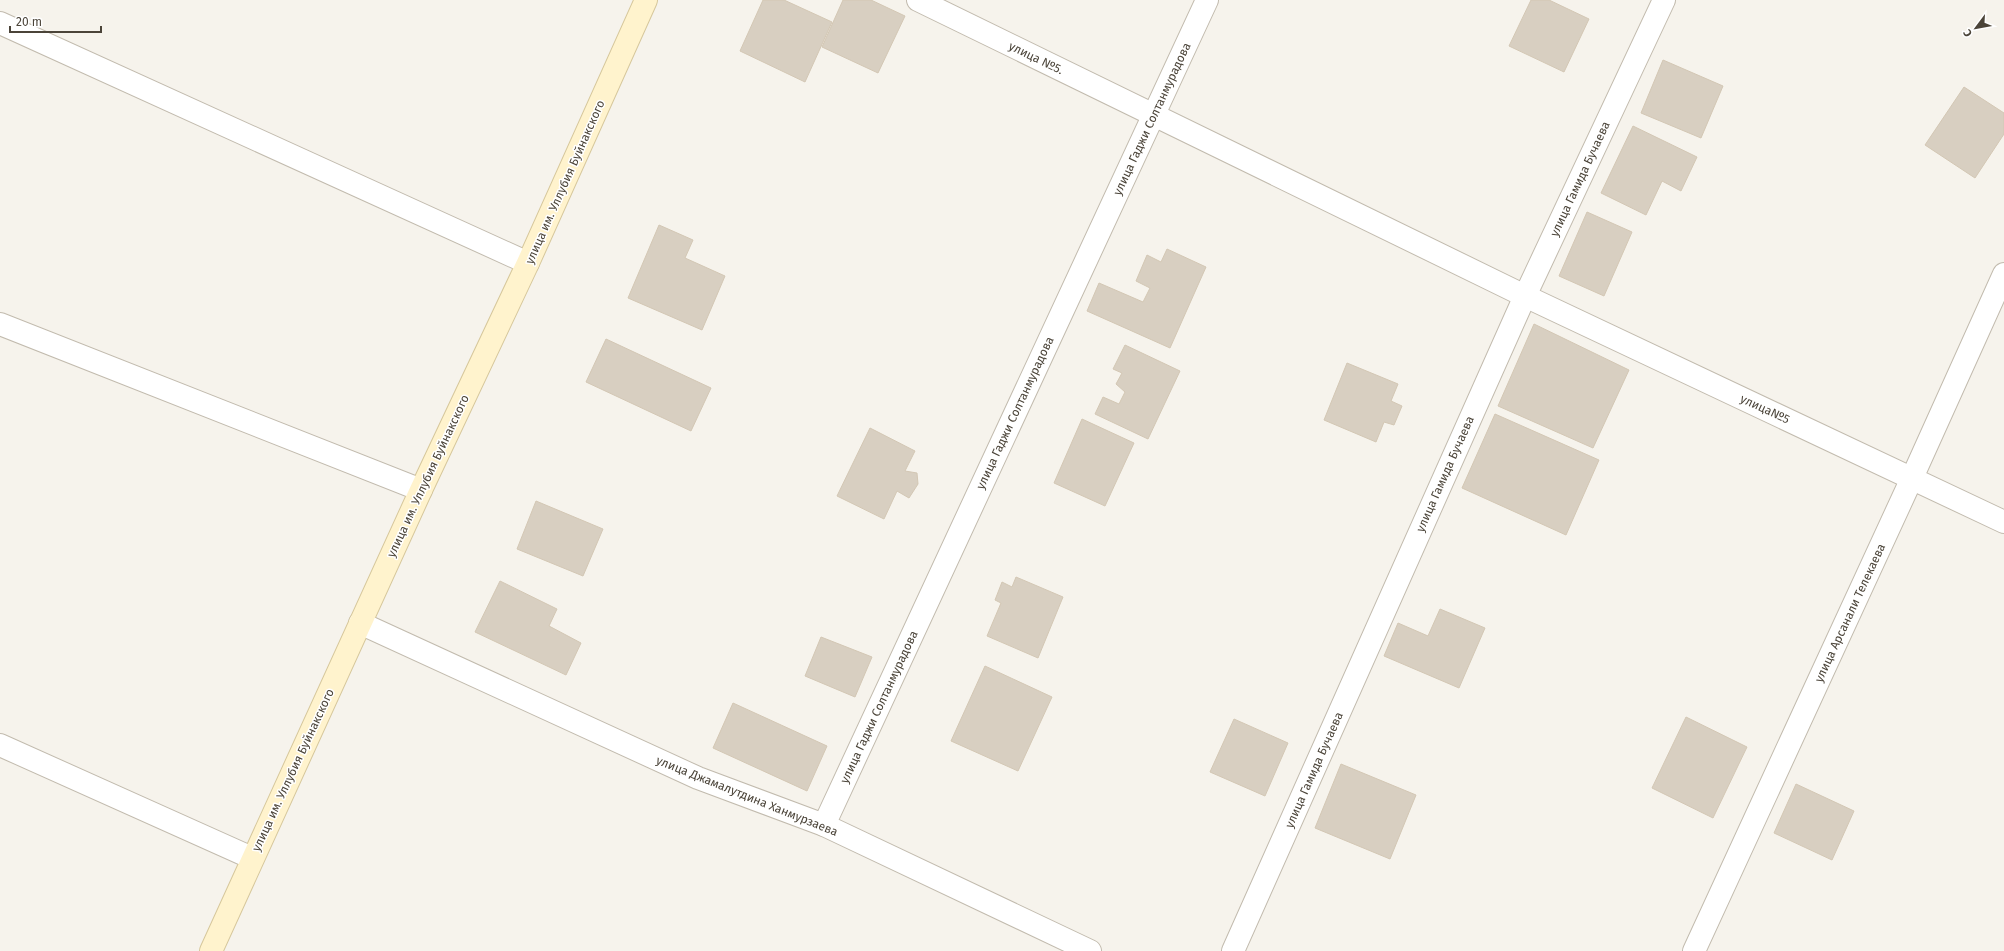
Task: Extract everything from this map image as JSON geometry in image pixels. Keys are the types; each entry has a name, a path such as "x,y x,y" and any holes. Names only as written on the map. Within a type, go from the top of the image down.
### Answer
{"main road":[{"name":"улица им. Уллубия Буйнакского","path":"211,951 252,858 421,490 528,263 646,0"}],"street":[{"name":"улица №5.","path":"918,0 1153,116 1525,296"},
{"name":"улица Гаджи Солтанмурадова","path":"824,825 1207,0"},
{"name":"улица Гамида Бучаева","path":"1233,951 1525,296 1664,0"},
{"path":"0,23 528,263"},
{"name":"улица Арсанали Телекаева","path":"1694,951 1912,478 2004,274"},
{"name":"улица№5","path":"1525,296 2004,522"},
{"path":"0,324 421,490"},
{"name":"улица Джамалутдина Ханмурзаева","path":"360,623 698,778 824,825 1090,951"},
{"path":"0,746 252,858"}],"building":[{"path":"763,0 784,0 832,22 805,82 740,51"},
{"path":"843,0 871,0 905,16 878,73 822,47"},
{"path":"1531,0 1549,0 1589,19 1564,72 1509,46"},
{"path":"1663,60 1723,86 1701,138 1641,113"},
{"path":"1964,87 2004,113 2004,134 1975,178 1925,145"},
{"path":"1633,126 1697,157 1681,191 1662,181 1646,215 1601,193"},
{"path":"1587,212 1632,232 1604,296 1559,276"},
{"path":"659,225 693,240 685,258 725,276 702,330 628,298"},
{"path":"1167,249 1206,267 1170,348 1087,311 1099,283 1143,302 1150,288 1136,281 1147,255 1161,262"},
{"path":"1534,324 1629,370 1593,448 1498,406"},
{"path":"606,339 711,388 691,431 586,382"},
{"path":"1125,345 1180,371 1148,439 1095,414 1103,397 1119,404 1125,392 1116,384 1122,373 1113,369"},
{"path":"1347,363 1398,384 1391,401 1402,406 1394,425 1384,422 1376,442 1324,420"},
{"path":"1495,414 1599,460 1566,535 1462,488"},
{"path":"1082,419 1134,443 1105,506 1054,483"},
{"path":"870,428 915,451 905,471 917,473 918,484 909,498 897,491 884,519 837,496"},
{"path":"536,501 603,529 583,576 517,549"},
{"path":"1016,577 1063,597 1038,658 987,636 1001,603 995,600 1002,582 1012,587"},
{"path":"500,581 557,609 549,626 581,643 566,675 475,632"},
{"path":"1440,609 1485,628 1459,688 1384,656 1398,623 1428,636"},
{"path":"821,637 872,657 855,697 805,676"},
{"path":"985,666 1052,697 1018,771 951,741"},
{"path":"733,703 827,746 807,791 713,748"},
{"path":"1686,717 1747,747 1713,818 1652,788"},
{"path":"1234,719 1288,743 1265,796 1210,772"},
{"path":"1341,764 1416,795 1390,859 1315,828"},
{"path":"1796,784 1854,811 1832,860 1774,833"}]}
